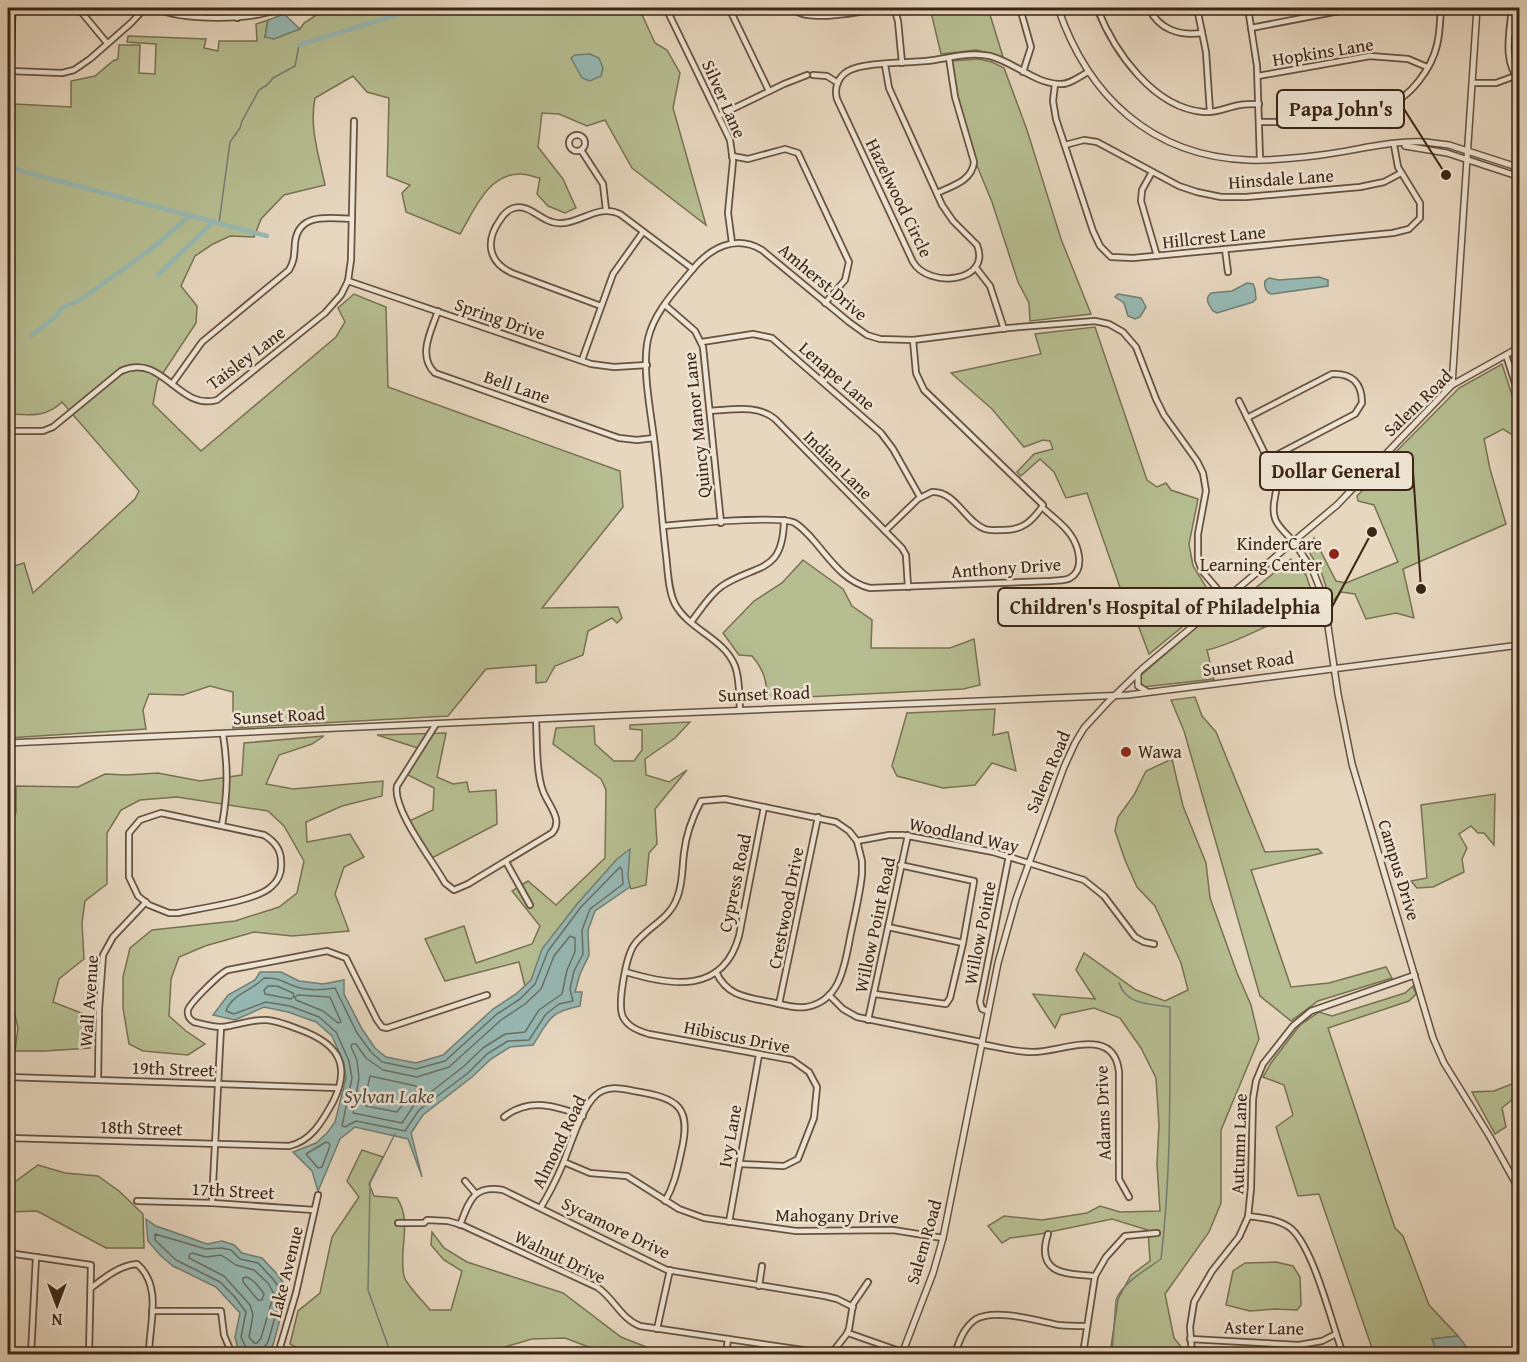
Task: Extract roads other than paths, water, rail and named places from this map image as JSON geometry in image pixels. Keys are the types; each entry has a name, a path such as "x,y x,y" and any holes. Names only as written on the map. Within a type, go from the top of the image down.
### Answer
{"main road":[{"path":"8,142 12,8"}],"street":[{"path":"78,8 107,43"},
{"path":"10,70 62,73 70,71 82,64 131,23 145,8"},
{"path":"155,8 190,15 237,18 267,13 280,8"},
{"path":"237,18 238,8"},
{"name":"Silver Lane","path":"666,8 729,136 732,156 728,213 732,243"},
{"path":"729,8 769,91"},
{"path":"792,8 805,15 843,14 885,8"},
{"path":"840,8 843,14"},
{"path":"894,8 898,21 902,63"},
{"path":"1020,8 1031,47 1023,72"},
{"path":"1058,8 1088,72 1117,108 1163,138 1207,155 1237,160 1260,160 1320,155 1417,141 1433,142 1468,151 1520,168"},
{"path":"1097,8 1107,33 1118,50 1149,85 1178,105 1197,111 1210,112 1223,111 1241,105 1258,104"},
{"path":"1149,8 1155,19 1168,29 1184,34 1202,33"},
{"path":"1197,8 1206,52 1210,112"},
{"path":"1248,8 1258,76 1260,160"},
{"path":"1251,28 1344,10 1367,8"},
{"path":"1259,122 1273,122 1394,103 1408,94 1427,67 1438,44 1441,9 1387,8"},
{"path":"1452,385 1477,8"},
{"path":"1512,8 1510,65 1520,81"},
{"path":"1510,33 1520,33"},
{"path":"720,115 769,91 810,75 827,76 838,83 842,76 850,70 902,63 974,55 988,56 1055,84 1067,83 1088,72"},
{"name":"Hopkins Lane","path":"1258,76 1370,56 1408,59 1427,67"},
{"path":"937,193 968,176 974,167 954,91 949,58"},
{"name":"Hazelwood Circle","path":"838,83 835,93 837,99 916,267 924,274 939,278 964,275 976,268 980,256 977,245 948,216 889,88 885,65"},
{"path":"1473,82 1496,82 1515,76"},
{"name":"Hillcrest Lane","path":"1055,84 1053,106 1093,231 1103,251 1111,257 1122,259 1393,233 1409,229 1420,218 1420,203 1398,167 1394,145"},
{"name":"Taisley Lane","path":"8,430 44,431 53,427 130,366 150,369 195,400 209,402 217,400 326,313 341,295 348,281 351,260 354,121"},
{"name":"Hinsdale Lane","path":"1065,145 1084,140 1097,142 1191,190 1234,198 1364,186 1384,182 1401,173"},
{"path":"1394,145 1432,149 1520,177"},
{"path":"732,156 748,159 785,149 798,153 849,262 845,280 825,303"},
{"path":"581,150 603,184 606,210"},
{"path":"1152,172 1142,190 1141,201 1157,256"},
{"path":"601,306 505,270 492,256 490,241 501,218 513,208 523,208 549,221 561,223 606,210 620,214 693,269"},
{"path":"172,384 201,342 289,270 295,256 297,234 303,225 318,218 352,219"},
{"path":"582,360 614,271 643,232"},
{"path":"732,243 712,250 693,269 665,305 650,333 647,365 671,594 679,610 731,659 738,683 740,710"},
{"name":"Amherst Drive","path":"732,243 750,244 765,251 825,303 870,336 891,341 1100,321 1123,332 1134,343 1160,407 1197,461 1205,477 1206,491 1198,534 1198,560 1202,570 1226,599"},
{"path":"1226,249 1228,272"},
{"path":"976,268 990,286 1004,329"},
{"name":"Spring Drive","path":"348,281 605,367 647,365"},
{"name":"Quincy Manor Lane","path":"665,305 695,330 702,342 721,522"},
{"name":"Bell Lane","path":"438,311 426,352 428,365 435,373 623,439 654,438"},
{"name":"Lenape Lane","path":"702,342 753,334 771,338 881,433 920,497"},
{"name":"Anthony Drive","path":"784,520 800,526 837,569 857,584 874,588 1051,581 1070,578 1077,572 1079,564 1073,539 1065,528 922,387 916,373 913,340"},
{"name":"Salem Road","path":"904,1354 943,1238 981,1043 1007,926 1061,774 1084,728 1113,695 1353,490 1452,385 1520,347"},
{"path":"1506,355 1520,399"},
{"path":"1454,371 1461,374 1483,368"},
{"path":"1247,418 1332,374 1348,375 1358,383 1362,403 1355,414 1269,459"},
{"path":"1239,401 1269,459 1278,483 1272,510 1273,519 1293,542"},
{"name":"Indian Lane","path":"710,411 756,409 772,416 904,551 908,587"},
{"path":"885,531 920,497 932,492 942,492 980,526 994,530 1025,526 1042,507"},
{"path":"663,526 784,520 780,548 773,560 722,586 691,622"},
{"name":"Campus Drive","path":"1293,542 1313,571 1322,593 1342,715 1356,779 1433,1038 1441,1056 1520,1191"},
{"name":"Sunset Road","path":"8,744 1113,695 1520,645"},
{"path":"1139,672 1138,686 1144,691 1151,692"},
{"path":"436,724 397,786 397,799 409,825 445,883 454,890 506,862 552,833 557,825 541,785 536,719"},
{"path":"222,825 228,793 228,764 223,734"},
{"path":"725,800 764,807 818,818 843,826 857,841 863,865 860,889 844,969 838,984 829,995 819,1002 803,1007 742,997 723,984 716,972 696,982 676,983 626,972 633,946 668,914 677,900 687,836 700,802 725,800"},
{"name":"Cypress Road","path":"716,972 730,958 736,945 764,807"},
{"path":"161,813 255,832 272,841 281,854 282,870 272,886 257,896 178,913 169,913 146,902 136,894 129,873 129,833 136,823 145,817 161,813"},
{"name":"Crestwood Drive","path":"779,1004 818,818"},
{"name":"Woodland Way","path":"857,841 889,835 908,836 1009,856 1056,870 1089,883 1104,896 1135,937 1154,944"},
{"name":"Willow Point Road","path":"868,1020 908,836"},
{"name":"Willow Pointe","path":"988,1011 982,1009 980,1002 1009,856"},
{"path":"506,862 530,905"},
{"path":"875,994 946,1004 950,998 963,942 974,881 900,865"},
{"name":"Wall Avenue","path":"98,1080 99,1009 103,955 113,937 146,902"},
{"path":"888,927 963,942"},
{"path":"338,1088 341,1072 338,1059 334,1050 324,1040 267,1020 221,1027 194,1022 188,1014 193,1003 224,971 324,951 346,958 382,1027 387,1028 487,994"},
{"name":"Hibiscus Drive","path":"626,972 622,1011 630,1025 644,1032 792,1060 809,1072 817,1087 814,1118 798,1159 784,1167 739,1164"},
{"name":"Autumn Lane","path":"1192,1354 1191,1314 1196,1297 1216,1266 1239,1237 1248,1216 1251,1188 1252,1099 1258,1076 1266,1059 1293,1026 1311,1011 1415,975"},
{"path":"829,995 845,1011 854,1016 981,1043"},
{"path":"212,1203 221,1027"},
{"name":"Adams Drive","path":"981,1043 1033,1052 1080,1044 1095,1044 1105,1048 1115,1057 1119,1072 1119,1179 1129,1197"},
{"name":"Ivy Lane","path":"729,1222 759,1055"},
{"name":"19th Street","path":"8,1077 338,1088"},
{"name":"18th Street","path":"8,1138 293,1146 312,1134 338,1088"},
{"name":"Almond Road","path":"541,1207 594,1097 605,1089 614,1088 660,1095 677,1105 685,1119 685,1136 676,1176 665,1201"},
{"path":"504,1117 514,1109 548,1105 558,1106 583,1116"},
{"name":"Mahogany Drive","path":"564,1162 590,1173 627,1176 665,1201 699,1217 801,1231 893,1230 943,1238"},
{"path":"460,1225 468,1203 476,1194 465,1181"},
{"name":"Sycamore Drive","path":"476,1194 490,1188 499,1189 541,1207 669,1270 825,1296 853,1307"},
{"name":"Lake Avenue","path":"278,1354 296,1293 318,1195"},
{"name":"17th Street","path":"137,1201 212,1203 314,1210"},
{"path":"1248,1216 1280,1223 1293,1230 1300,1239 1313,1264 1343,1354"},
{"name":"Walnut Drive","path":"398,1223 424,1223 427,1220 435,1220 460,1225 597,1287 630,1322 657,1329 830,1354"},
{"path":"1083,1354 1095,1276 1106,1257 1125,1236 1156,1233"},
{"path":"1048,1234 1044,1258 1049,1265 1064,1273 1095,1276"},
{"path":"8,1253 91,1265 89,1354"},
{"path":"31,1354 36,1257"},
{"path":"91,1288 107,1276 131,1264 138,1264 143,1268 151,1284 152,1311 148,1354"},
{"path":"759,1286 762,1266"},
{"path":"657,1329 669,1270"},
{"path":"830,1354 848,1333 856,1298 868,1282"},
{"path":"152,1311 221,1311 224,1335 232,1354"},
{"path":"956,1354 965,1330 974,1320 983,1316 1002,1315 1060,1325 1087,1326"},
{"path":"848,1333 904,1354"},
{"name":"Aster Lane","path":"1190,1339 1299,1345 1322,1341 1336,1334"},
{"path":"726,1354 728,1339"}],"water":[{"path":"284,14 300,29 274,39 265,37 268,20"},
{"path":"590,54 599,58 603,68 601,76 590,81 582,78 571,58 575,55"},
{"path":"1319,277 1328,280 1328,286 1272,294 1267,291 1265,285 1265,281 1269,278 1279,280"},
{"path":"1247,283 1253,284 1255,289 1256,299 1253,302 1217,313 1213,311 1208,300 1211,293 1232,291"},
{"path":"1118,294 1141,298 1146,307 1140,317 1135,319 1128,316 1124,303 1115,297"},
{"name":"Sylvan Lake","path":"630,849 628,876 630,887 595,911 588,930 589,955 575,992 582,992 580,1006 562,1011 551,1018 533,1045 510,1047 491,1059 472,1077 423,1115 411,1133 422,1177 408,1139 355,1127 340,1139 318,1191 312,1171 293,1152 316,1143 335,1122 346,1078 344,1063 332,1036 316,1022 288,1012 264,1007 235,1020 213,1015 228,995 255,980 260,972 281,972 299,981 323,984 344,980 344,994 362,1029 375,1048 386,1057 416,1063 443,1055 493,1009 516,994 531,980 542,949 577,904 617,859"},
{"path":"146,1219 156,1226 207,1244 222,1241 234,1245 242,1253 262,1258 278,1275 288,1290 273,1345 266,1354 248,1354 238,1349 235,1337 240,1313 216,1287 173,1266 160,1255 148,1241"},
{"path":"1458,1336 1472,1354 1438,1354 1432,1339"}],"waterway":[{"path":"299,45 419,8"},
{"path":"439,15 444,8"},
{"path":"219,223 230,142 240,128 259,90 273,78 295,66 299,45"},
{"path":"11,153 12,167 25,172 267,236"},
{"path":"31,336 55,317 63,307 80,300 150,250 191,215"},
{"path":"158,275 214,221"},
{"path":"1112,1354 1116,1300 1119,1294 1136,1277 1161,1259 1167,1196 1169,1133 1170,1007 1147,1004 1133,999 1127,996 1119,983"},
{"path":"391,1354 368,1290 370,1183 395,1134"}],"place":[{"name":"Papa John's","path":"1446,175"},
{"name":"Children's Hospital of Philadelphia","path":"1372,532"},
{"name":"KinderCare Learning Center","path":"1334,554"},
{"name":"Dollar General","path":"1421,589"},
{"name":"Wawa","path":"1126,752"}]}
